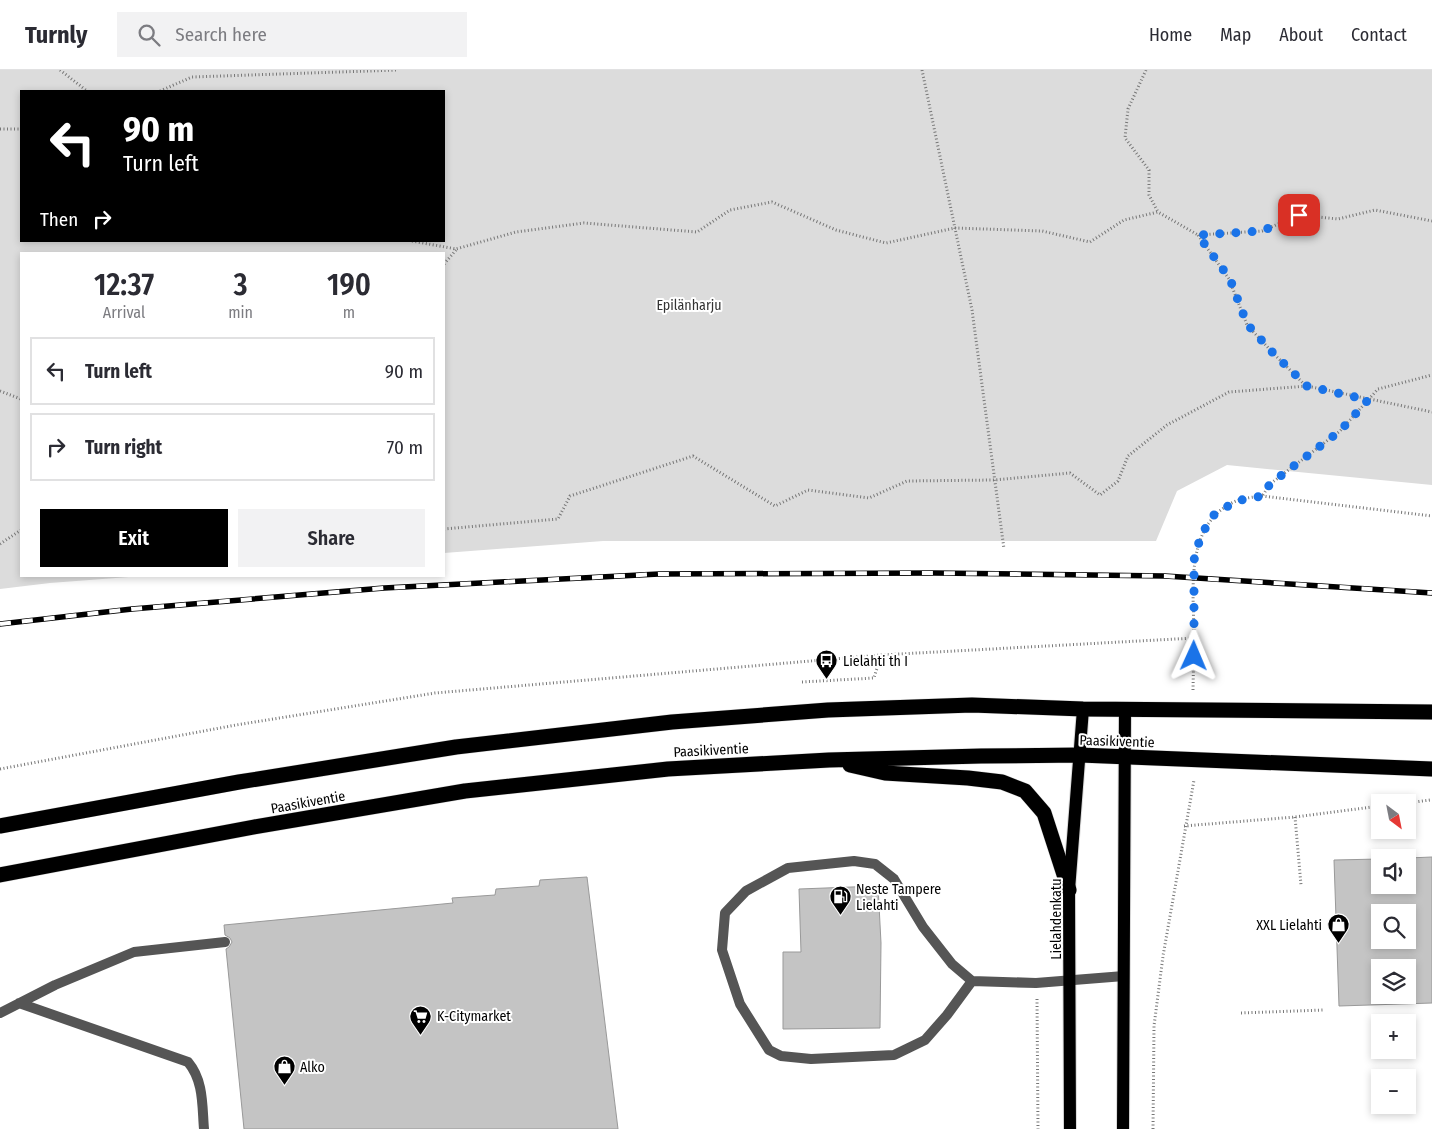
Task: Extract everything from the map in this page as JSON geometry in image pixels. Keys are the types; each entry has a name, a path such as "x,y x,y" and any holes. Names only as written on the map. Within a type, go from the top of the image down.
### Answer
{"highway":[{"path":"0,826 239,782 456,747 662,724 828,710 972,705 1083,709 1432,712"},
{"name":"Paasikiventie","path":"0,875 465,791 668,769 829,760 981,756 1080,756 1432,769"},
{"path":"829,760 885,773 1002,782 1025,791 1044,813 1069,890"}],"main road":[{"name":"Lielahdenkatu","path":"1070,1129 1071,981 1069,890 1083,709"},
{"path":"1123,1129 1125,709"}],"lane":[{"path":"972,982 925,1040 894,1055 811,1059 781,1056 769,1050 740,1004 722,950 725,913 746,891 788,868 854,861 875,864 894,879 924,927 946,957 972,982 1036,983 1124,976"},
{"path":"0,1013 55,985 134,952 225,942"},
{"path":"19,1003 188,1062 197,1073 204,1129"}],"path":[{"path":"60,70 86,90"},
{"path":"162,90 192,77 398,70"},
{"path":"922,70 972,310 1004,549"},
{"path":"1146,70 1128,109 1125,138 1149,170 1149,195 1158,212 1198,235 1230,279 1247,324 1307,386"},
{"path":"0,129 20,130"},
{"path":"418,242 456,249 516,232 584,223 697,232 730,210 772,202 836,230 886,243 956,228 1042,231 1090,242 1124,220 1158,212"},
{"path":"1198,235 1262,231 1299,215 1338,218 1376,210 1432,221"},
{"path":"445,263 456,249"},
{"path":"1262,496 1270,484 1340,431 1378,390 1432,375"},
{"path":"445,529 558,519 570,496 692,456 775,506 808,490 869,498 907,481 994,480 1070,473 1100,495 1118,481 1128,456 1167,425 1228,392 1307,386 1432,412"},
{"path":"0,391 20,399"},
{"path":"1193,692 1194,560 1201,535 1214,515 1236,501 1262,496 1432,516"},
{"path":"0,544 20,531"},
{"path":"0,769 236,725 435,694 881,656 1194,638"},
{"path":"802,682 874,678 881,656"},
{"path":"1153,1129 1154,1026 1184,826 1194,780"},
{"path":"1416,802 1430,800"},
{"path":"1184,826 1371,807"},
{"path":"1296,816 1300,885"},
{"path":"1036,983 1038,1129"},
{"path":"1241,1013 1324,1010"}],"green space":[{"name":"Epilänharju","path":"0,70 1432,70 1432,485 1227,465 1177,491 1156,541 603,541 445,553 445,252 20,252 20,577 129,577 0,589"}],"building":[{"path":"1432,857 1432,1003 1416,1004 1416,959 1371,959 1371,1004 1401,1004 1339,1006 1334,860 1371,859 1371,894 1416,894 1416,858"},
{"name":"K-Citymarket","path":"587,877 618,1129 244,1129 226,949 232,942 225,935 224,925 453,903 452,898 495,895 496,889 539,886 540,880"},
{"path":"878,886 881,943 880,1028 783,1029 783,952 801,952 799,889"}],"railway":[{"path":"0,624 132,609 384,588 659,574 934,573 1165,576 1432,593"}],"place":[{"name":"Lielahti th I","path":"827,680"},
{"name":"Neste Tampere Lielahti","path":"840,916"},
{"name":"XXL Lielahti","path":"1338,944"},
{"name":"K-Citymarket","path":"421,1035"},
{"name":"Alko","path":"284,1086"}],"route":[{"path":"1194,656 1194,560 1201,535 1214,515 1236,501 1262,496 1270,484 1340,431 1368,400 1307,386 1274,354 1247,324 1230,279 1198,235 1262,231 1299,215"}]}
